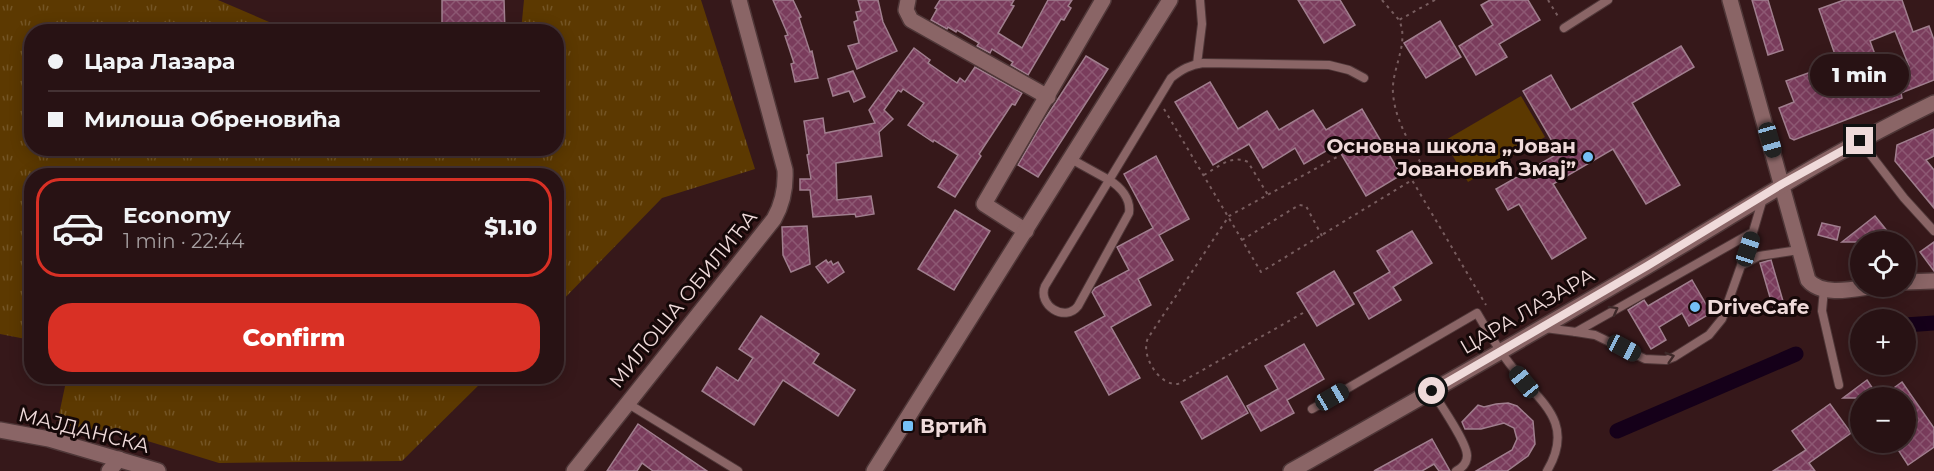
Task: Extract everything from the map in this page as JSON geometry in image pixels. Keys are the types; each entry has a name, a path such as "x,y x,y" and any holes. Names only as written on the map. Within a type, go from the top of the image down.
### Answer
{"street":[{"name":"МИЛОША ОБИЛИЋА","path":"574,471 774,219 781,207 786,183 785,170 739,0"},
{"path":"908,0 906,10 911,20 1048,96"},
{"path":"1026,231 984,204 1103,0"},
{"path":"874,471 1170,0"},
{"path":"1730,0 1808,280 1813,286 1824,289 1850,289"},
{"name":"ЦАРА ЛАЗАРА","path":"1291,471 1540,328 1782,184 1934,103"},
{"path":"1916,282 1934,281"},
{"name":"МАЈДАНСКА","path":"0,430 49,439 114,465 158,471"}],"lane":[{"path":"1197,64 1203,24 1200,0"},
{"path":"1564,28 1608,0"},
{"path":"1071,159 1109,180 1124,193 1129,205 1129,213 1078,306 1070,314 1058,312 1046,303 1043,291 1109,180 1158,99 1172,78 1184,68 1197,64 1329,65 1349,70 1365,78"},
{"path":"1860,141 1904,198 1934,231"},
{"path":"1540,328 1595,335 1646,359 1658,360 1674,357 1709,335 1717,327 1742,266 1763,196"},
{"path":"1576,332 1753,232"},
{"path":"1742,266 1760,256 1799,250"},
{"path":"1824,289 1822,311 1839,385"},
{"path":"1312,409 1477,314 1500,351 1524,382 1547,405 1554,417 1558,440 1547,471"},
{"path":"1432,391 1465,445 1467,456 1463,467 1456,471"},
{"path":"627,403 727,468 738,471"}],"path":[{"path":"1158,99 1261,272 1322,237 1425,171 1395,115 1392,91 1405,31 1400,20 1383,0"},
{"path":"1400,20 1435,0"},
{"path":"1548,0 1564,28"},
{"path":"1303,313 1178,384 1167,383 1159,376 1146,356 1146,342 1229,216 1337,157"},
{"path":"1204,175 1232,159 1244,160 1248,162 1268,195"},
{"path":"1412,180 1487,308 1477,314"},
{"path":"1242,240 1299,205 1306,206 1322,237"}],"green space":[{"path":"0,0 218,0 274,24 24,24 24,156 564,156 564,24 522,24 524,0 701,0 755,169 662,198 564,299 564,168 24,168 24,339 0,334"},
{"path":"1521,96 1545,137 1468,182 1444,141"},
{"path":"65,384 480,384 402,461 219,463 128,435 57,424"}],"building":[{"path":"442,0 504,0 505,24 442,24"},
{"path":"773,0 793,0 801,17 799,18 810,52 812,51 818,78 795,82 791,64 794,63 785,36 788,35"},
{"path":"858,0 878,0 883,22 897,51 857,69 848,46 859,43 854,22 858,20 856,12 861,11"},
{"path":"940,0 1014,0 1011,5 1014,6 998,33 1022,48 1048,0 1072,0 1068,6 1071,8 1064,20 1061,19 1028,75 1011,65 1013,62 992,49 990,53 977,46 979,43 957,30 956,32 948,27 947,29 931,20"},
{"path":"1298,0 1340,0 1355,25 1324,43"},
{"path":"1490,0 1528,0 1540,20 1499,44 1507,57 1476,75 1459,46 1493,25 1481,5"},
{"path":"1752,0 1768,0 1783,50 1768,55"},
{"path":"1844,0 1902,0 1913,32 1929,26 1934,40 1934,80 1901,93 1902,98 1794,140 1790,138 1779,108 1794,102 1786,81 1811,72 1812,76 1839,66 1819,9","holes":["1895,31 1909,66 1883,76 1870,41"]},
{"path":"1440,21 1461,57 1426,78 1404,43"},
{"path":"1681,46 1694,67 1632,103 1680,185 1646,204 1613,149 1553,184 1586,238 1552,259 1519,204 1508,210 1496,189 1559,153 1523,91 1551,75 1571,110"},
{"path":"914,48 930,60 928,63 957,83 960,78 965,82 975,67 1022,93 1015,105 1012,104 979,154 981,156 955,197 938,187 958,155 908,125 924,103 903,89 901,92 898,90 884,110 893,119 879,132 882,156 836,163 837,200 871,196 874,214 856,217 855,214 813,217 810,190 800,190 800,179 811,179 804,121 823,118 825,133 875,123 869,110"},
{"path":"1086,56 1108,69 1038,177 1018,165"},
{"path":"853,71 865,97 854,102 849,91 833,96 828,79"},
{"path":"1210,82 1238,129 1267,111 1279,130 1313,110 1326,130 1362,109 1401,175 1366,196 1336,145 1304,164 1295,148 1263,168 1249,144 1213,165 1175,102"},
{"path":"1934,129 1934,156 1926,160 1934,170 1934,208 1895,161 1897,145"},
{"path":"1156,156 1189,219 1159,235 1173,260 1138,279 1151,305 1111,327 1140,378 1109,395 1075,332 1105,316 1092,292 1095,288 1129,270 1117,247 1153,228 1124,174"},
{"path":"955,210 990,231 954,290 918,269"},
{"path":"1875,216 1887,231 1856,231"},
{"path":"1822,223 1840,227 1837,240 1818,235"},
{"path":"807,226 810,264 791,272 783,255 782,227"},
{"path":"1412,231 1432,263 1393,287 1401,300 1369,319 1354,293 1390,272 1377,251"},
{"path":"1850,236 1850,242 1842,242"},
{"path":"1934,242 1934,271 1920,252"},
{"path":"826,260 828,263 831,261 833,265 838,262 844,272 828,283 816,267"},
{"path":"1771,260 1785,308 1774,311 1760,263"},
{"path":"1334,271 1354,304 1317,326 1297,293"},
{"path":"1692,280 1711,313 1689,326 1682,313 1659,327 1666,340 1651,349 1628,310 1644,300 1648,306"},
{"path":"761,316 819,354 813,363 855,390 838,416 783,380 754,425 702,391 717,367 738,381 753,358 739,349"},
{"path":"1304,344 1324,379 1287,400 1294,413 1261,431 1247,406 1278,389 1265,366"},
{"path":"1227,376 1248,413 1202,439 1181,402"},
{"path":"1867,380 1872,387 1858,387"},
{"path":"1902,382 1905,387 1895,387"},
{"path":"1916,402 1934,428 1934,447 1908,465 1900,453 1916,453"},
{"path":"1508,403 1517,406 1533,421 1535,444 1528,456 1507,471 1476,471 1512,450 1517,439 1514,428 1504,423 1481,429 1465,429 1462,422 1478,405 1484,407"},
{"path":"1830,404 1850,434 1809,463 1815,471 1773,471 1806,450 1792,431"},
{"path":"638,424 707,471 653,471 642,463 637,471 607,471"},
{"path":"1432,439 1450,471 1439,471 1434,464 1422,471 1374,471"}],"waterway":[{"path":"1916,324 1934,323"},
{"path":"1617,431 1796,354"}],"place":[{"name":"Основна школа „Јован Јовановић Змај”","path":"1588,157"},
{"name":"DriveCafe","path":"1695,307"},
{"name":"Вртић","path":"908,426"}],"route":[{"path":"1432,391 1647,266 1782,184 1860,141"}]}
